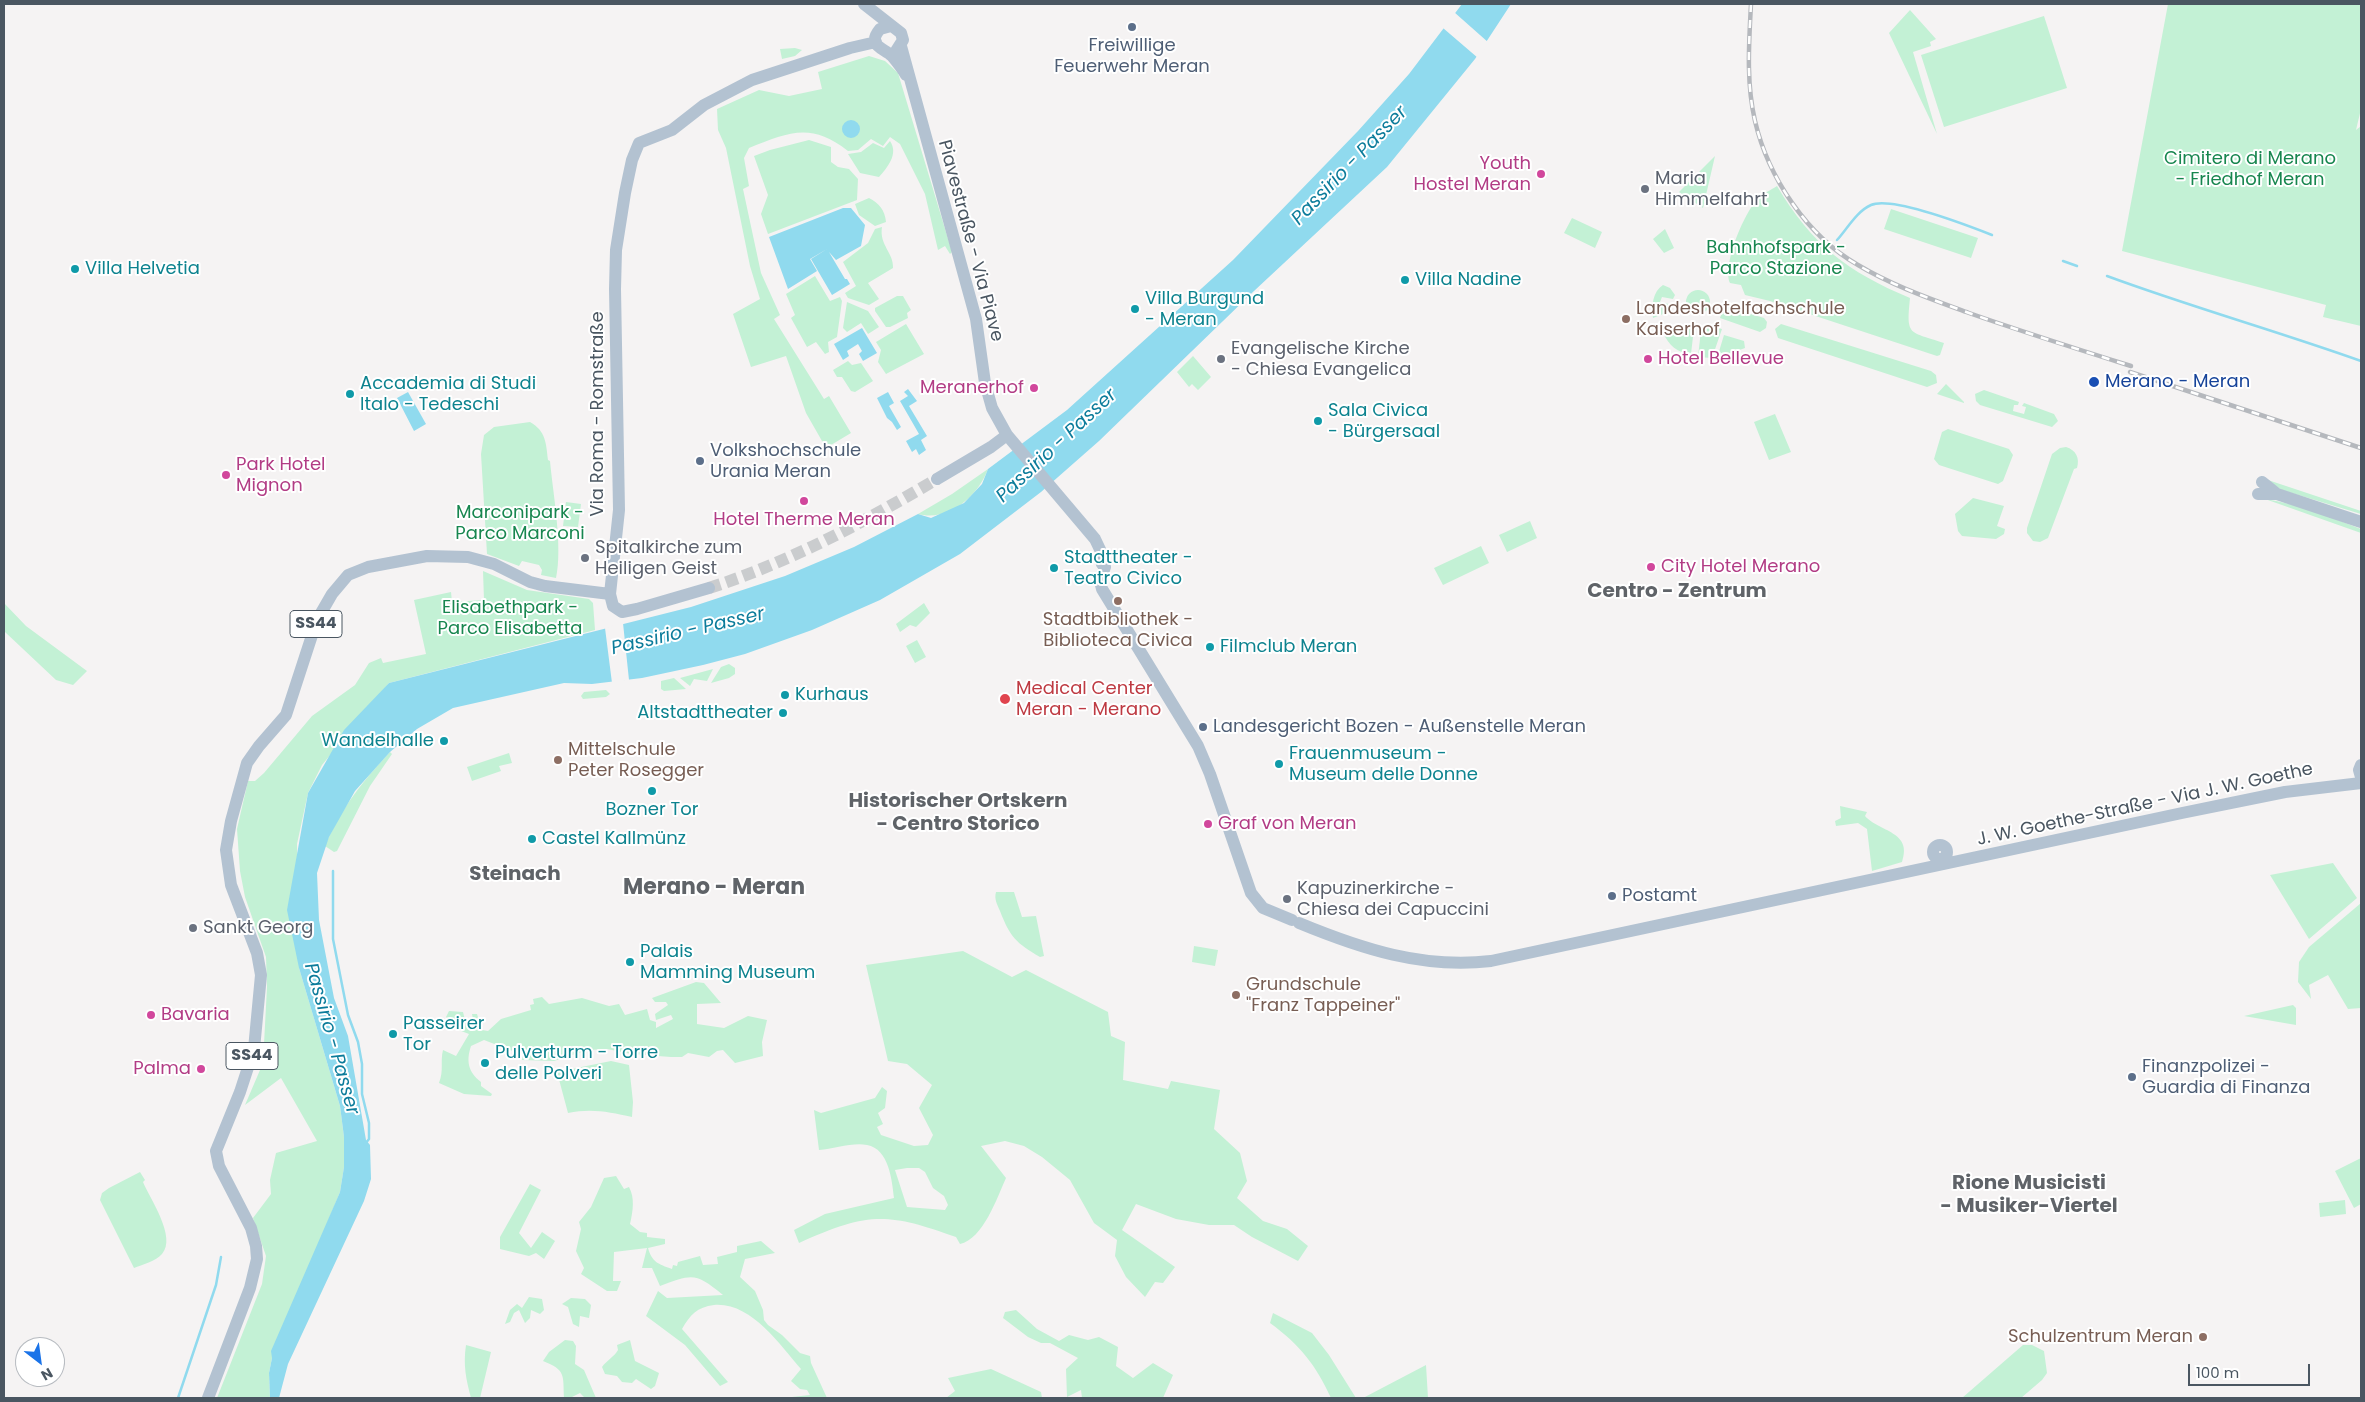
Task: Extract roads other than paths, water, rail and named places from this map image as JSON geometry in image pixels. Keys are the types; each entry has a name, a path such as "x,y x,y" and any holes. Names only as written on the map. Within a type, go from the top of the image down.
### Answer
{"main road":[{"name":"Piavestraße - Via Piave","path":"864,4 886,27 901,33 903,40 901,46 910,82 976,319 989,400 996,419 1090,531 1099,545 1105,563 1100,581 1105,595 1198,746 1210,774 1254,899 1269,912 1334,937"},
{"path":"876,42 877,33 886,27"},
{"name":"Piavestraße - Via Piave","path":"876,42 883,52 889,53 900,65 910,82"},
{"name":"Via Roma - Romstraße","path":"610,594 618,510 616,250 632,160 639,144 672,130 704,105 744,83 850,48 876,42"},
{"path":"889,53 896,51 901,46"},
{"path":"937,479 994,446 1008,435"},
{"path":"2260,488 2361,522"},
{"name":"SS44","path":"208,1398 255,1272 256,1246 251,1228 219,1166 216,1152 240,1092 254,1049 261,975 258,953 231,885 226,850 231,820 247,763 286,715 317,620 332,594 348,574 368,567 400,560 451,555 488,562 545,586 610,594"},
{"path":"610,594 616,609 625,612 709,588"},
{"name":"J. W. Goethe-Straße - Via J. W. Goethe","path":"1334,937 1375,951 1410,960 1465,963 1506,958 1912,871 1953,851 1964,860 2359,777"}],"water":[{"name":"Passirio - Passer","path":"1462,4 1511,4 1475,59 1387,167 1254,291 1099,441 1041,492 960,554 880,600 812,630 745,654 642,678 592,684 564,683 453,708 417,729 390,752 355,791 329,837 317,873 319,920 334,998 348,1036 366,1140 370,1145 371,1179 364,1201 288,1364 279,1398 270,1398 269,1373 272,1358 271,1351 340,1192 344,1167 344,1137 340,1106 299,968 287,910 308,793 344,730 389,683 691,607 785,576 854,547 918,514 931,518 964,503 982,484 988,469 1067,410 1233,260 1358,131 1409,74"},
{"path":"851,120 857,123 860,129 857,135 851,138 845,135 842,129 845,123"},
{"path":"843,208 851,208 865,225 861,246 836,260 829,252 850,284 832,295 811,259 827,249 810,259 817,271 788,289 769,237"},
{"path":"862,328 877,353 863,361 859,354 862,351 858,344 847,351 849,356 843,360 834,344"},
{"path":"908,389 917,401 909,406 927,436 921,440 926,450 919,455 916,449 912,452 906,441 919,434 900,401 908,396 904,392"},
{"path":"408,392 426,424 414,431 397,398"},
{"path":"888,392 894,403 889,406 901,427 897,430 887,418 877,398"}],"waterway":[{"path":"1837,240 1861,211 1871,205 1881,203 1931,213 1992,235"},
{"path":"2063,261 2077,266"},
{"path":"2107,276 2361,361"},
{"name":"Passirio - Passer","path":"333,871 333,939 348,1015 358,1042 362,1064 362,1094 369,1123 369,1139 365,1144"},
{"path":"178,1398 216,1285 221,1257"}],"tunnel":[{"path":"709,588 769,566 826,540 882,511 937,479"}],"railway":[{"path":"1751,4 1750,92 1761,142 1769,163 1792,203 1822,238 1839,253 1858,265 1912,292 1989,320 2131,366"},
{"path":"2130,372 2361,448"}],"place":[{"name":"Freiwillige Feuerwehr Meran","path":"1132,27"},
{"name":"Youth Hostel Meran","path":"1541,174"},
{"name":"Maria Himmelfahrt","path":"1645,189"},
{"name":"Villa Helvetia","path":"75,269"},
{"name":"Villa Nadine","path":"1405,280"},
{"name":"Villa Burgund - Meran","path":"1135,309"},
{"name":"Landeshotelfachschule Kaiserhof","path":"1626,319"},
{"name":"Evangelische Kirche - Chiesa Evangelica","path":"1221,359"},
{"name":"Hotel Bellevue","path":"1648,359"},
{"name":"Merano - Meran","path":"2094,382"},
{"name":"Meranerhof","path":"1034,388"},
{"name":"Accademia di Studi Italo - Tedeschi","path":"350,394"},
{"name":"Sala Civica - Bürgersaal","path":"1318,421"},
{"name":"Volkshochschule Urania Meran","path":"700,461"},
{"name":"Park Hotel Mignon","path":"226,475"},
{"name":"Hotel Therme Meran","path":"804,501"},
{"name":"Spitalkirche zum Heiligen Geist","path":"585,558"},
{"name":"City Hotel Merano","path":"1651,567"},
{"name":"Stadttheater - Teatro Civico","path":"1054,568"},
{"name":"Stadtbibliothek - Biblioteca Civica","path":"1118,601"},
{"name":"Filmclub Meran","path":"1210,647"},
{"name":"Kurhaus","path":"785,695"},
{"name":"Medical Center Meran - Merano","path":"1005,699"},
{"name":"Altstadttheater","path":"783,713"},
{"name":"Landesgericht Bozen - Außenstelle Meran","path":"1203,727"},
{"name":"Wandelhalle","path":"444,741"},
{"name":"Mittelschule Peter Rosegger","path":"558,760"},
{"name":"Frauenmuseum - Museum delle Donne","path":"1279,764"},
{"name":"Bozner Tor","path":"652,791"},
{"name":"Graf von Meran","path":"1208,824"},
{"name":"Castel Kallmünz","path":"532,839"},
{"name":"Postamt","path":"1612,896"},
{"name":"Kapuzinerkirche - Chiesa dei Capuccini","path":"1287,899"},
{"name":"Sankt Georg","path":"193,928"},
{"name":"Palais Mamming Museum","path":"630,962"},
{"name":"Grundschule \"Franz Tappeiner\"","path":"1236,995"},
{"name":"Bavaria","path":"151,1015"},
{"name":"Passeirer Tor","path":"393,1034"},
{"name":"Pulverturm - Torre delle Polveri","path":"485,1063"},
{"name":"Palma","path":"201,1069"},
{"name":"Finanzpolizei - Guardia di Finanza","path":"2132,1077"},
{"name":"Schulzentrum Meran","path":"2203,1337"}],"district":[{"name":"Centro - Zentrum","path":"1677,592"},
{"name":"Historischer Ortskern - Centro Storico","path":"958,814"},
{"name":"Steinach","path":"515,875"},
{"name":"Merano - Meran","path":"714,888"},
{"name":"Rione Musicisti - Musiker-Viertel","path":"2029,1196"}],"park label":[{"name":"Cimitero di Merano - Friedhof Meran","path":"2250,169"},
{"name":"Bahnhofspark - Parco Stazione","path":"1776,258"},
{"name":"Marconipark - Parco Marconi","path":"520,523"},
{"name":"Elisabethpark - Parco Elisabetta","path":"510,618"}]}
